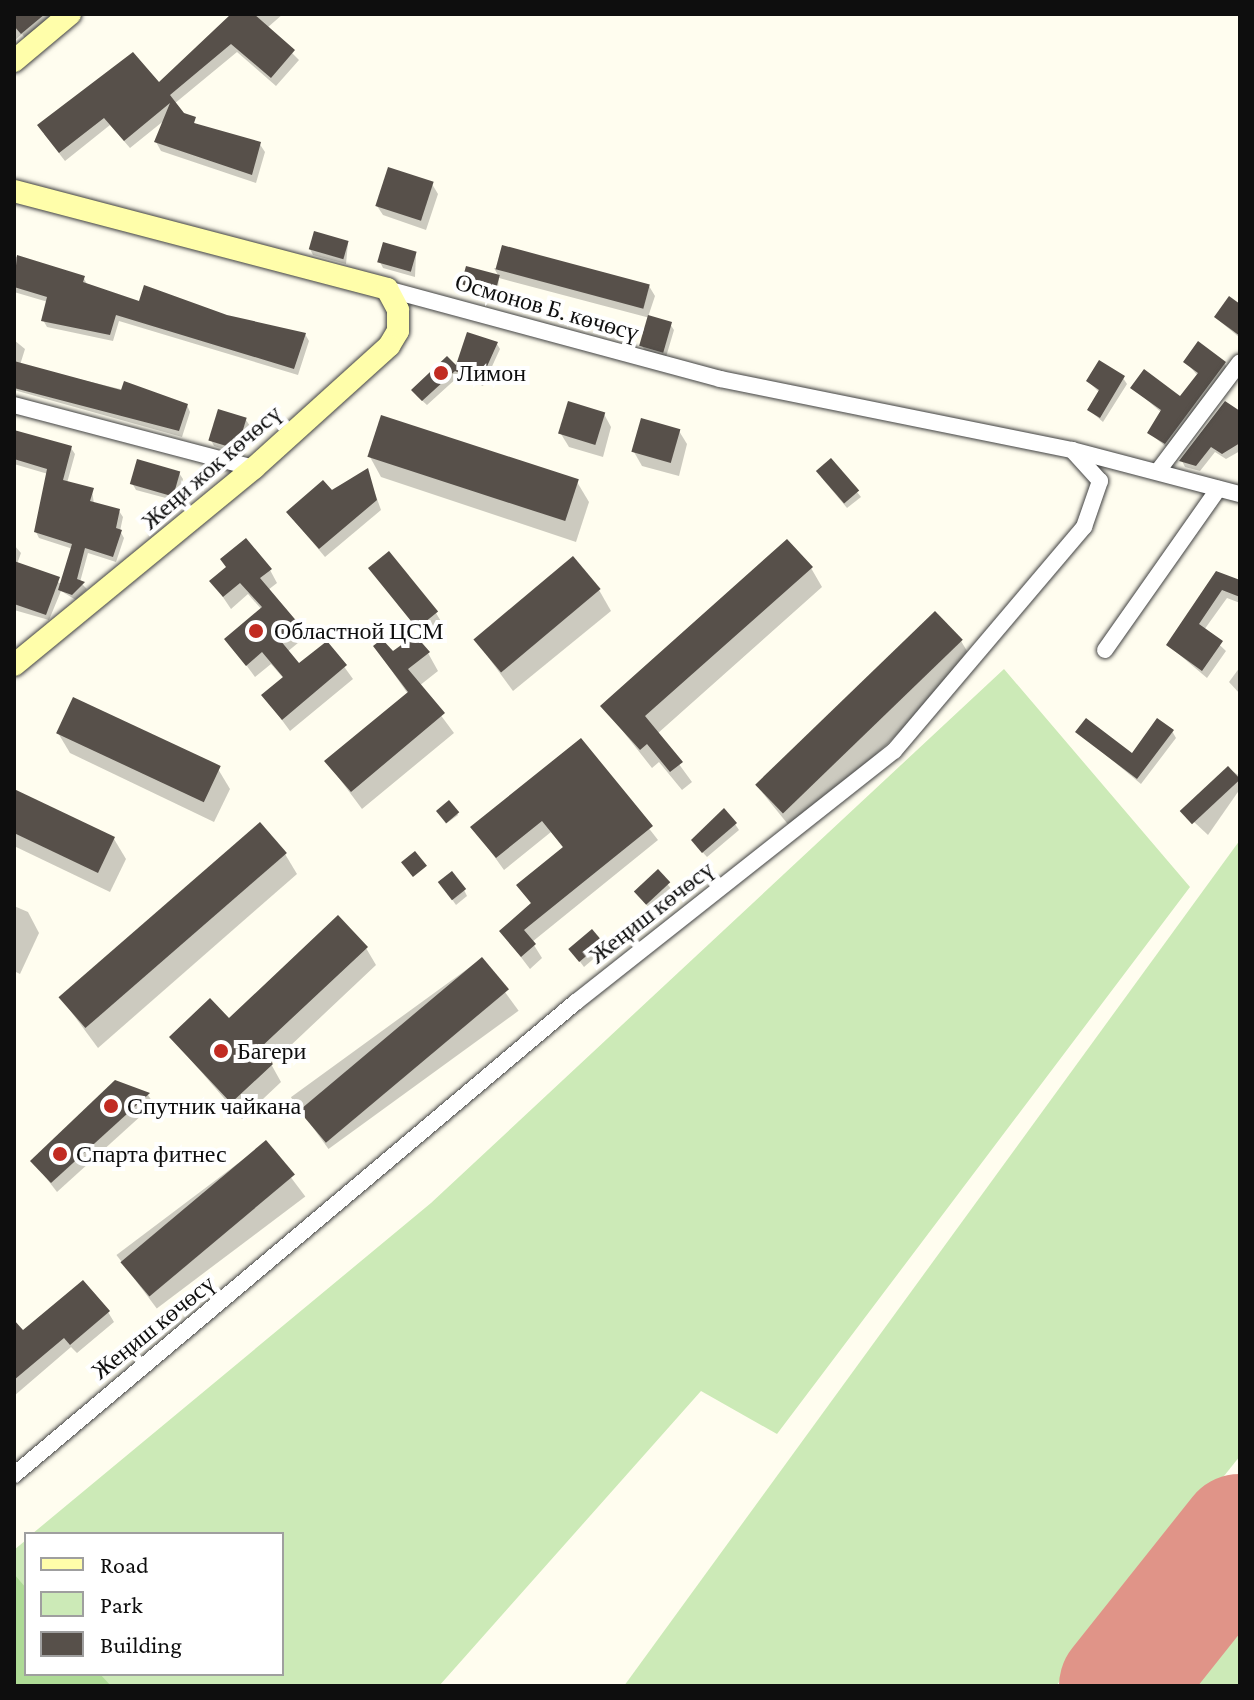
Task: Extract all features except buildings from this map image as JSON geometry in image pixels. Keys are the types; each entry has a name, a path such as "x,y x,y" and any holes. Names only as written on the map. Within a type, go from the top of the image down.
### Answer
{"main road":[{"path":"14,61 70,14"},
{"name":"Осмонов Б. көчөсү","path":"14,191 387,289"},
{"name":"Жеңи жок көчөсү","path":"14,665 254,468 389,346 398,331 398,310 387,289"}],"street":[{"name":"Осмонов Б. көчөсү","path":"387,289 720,379 1072,450"},
{"path":"1158,471 1240,362"},
{"path":"14,405 254,468"},
{"path":"1072,450 1240,494"},
{"name":"Жеңиш көчөсү","path":"14,1475 576,1002 894,751 1084,527 1100,481 1072,450"},
{"path":"1105,650 1218,489"}],"green space":[{"path":"1004,669 1190,887 777,1434 701,1391 439,1686 14,1686 14,1550 24,1542 24,1676 284,1676 284,1532 34,1532 431,1203"},
{"path":"1240,840 1240,1456 1056,1686 624,1686"},
{"path":"14,1574 24,1586 24,1676 102,1676 111,1686 14,1686"},
{"path":"1240,1614 1240,1686 1183,1686"}],"runway":[{"path":"1120,1686 1240,1535"}],"place":[{"name":"Лимон","path":"441,373"},
{"name":"Областной ЦСМ","path":"256,631"},
{"name":"Багери","path":"221,1051"},
{"name":"Спутник чайкана","path":"111,1106"},
{"name":"Спарта фитнес","path":"60,1154"}]}
